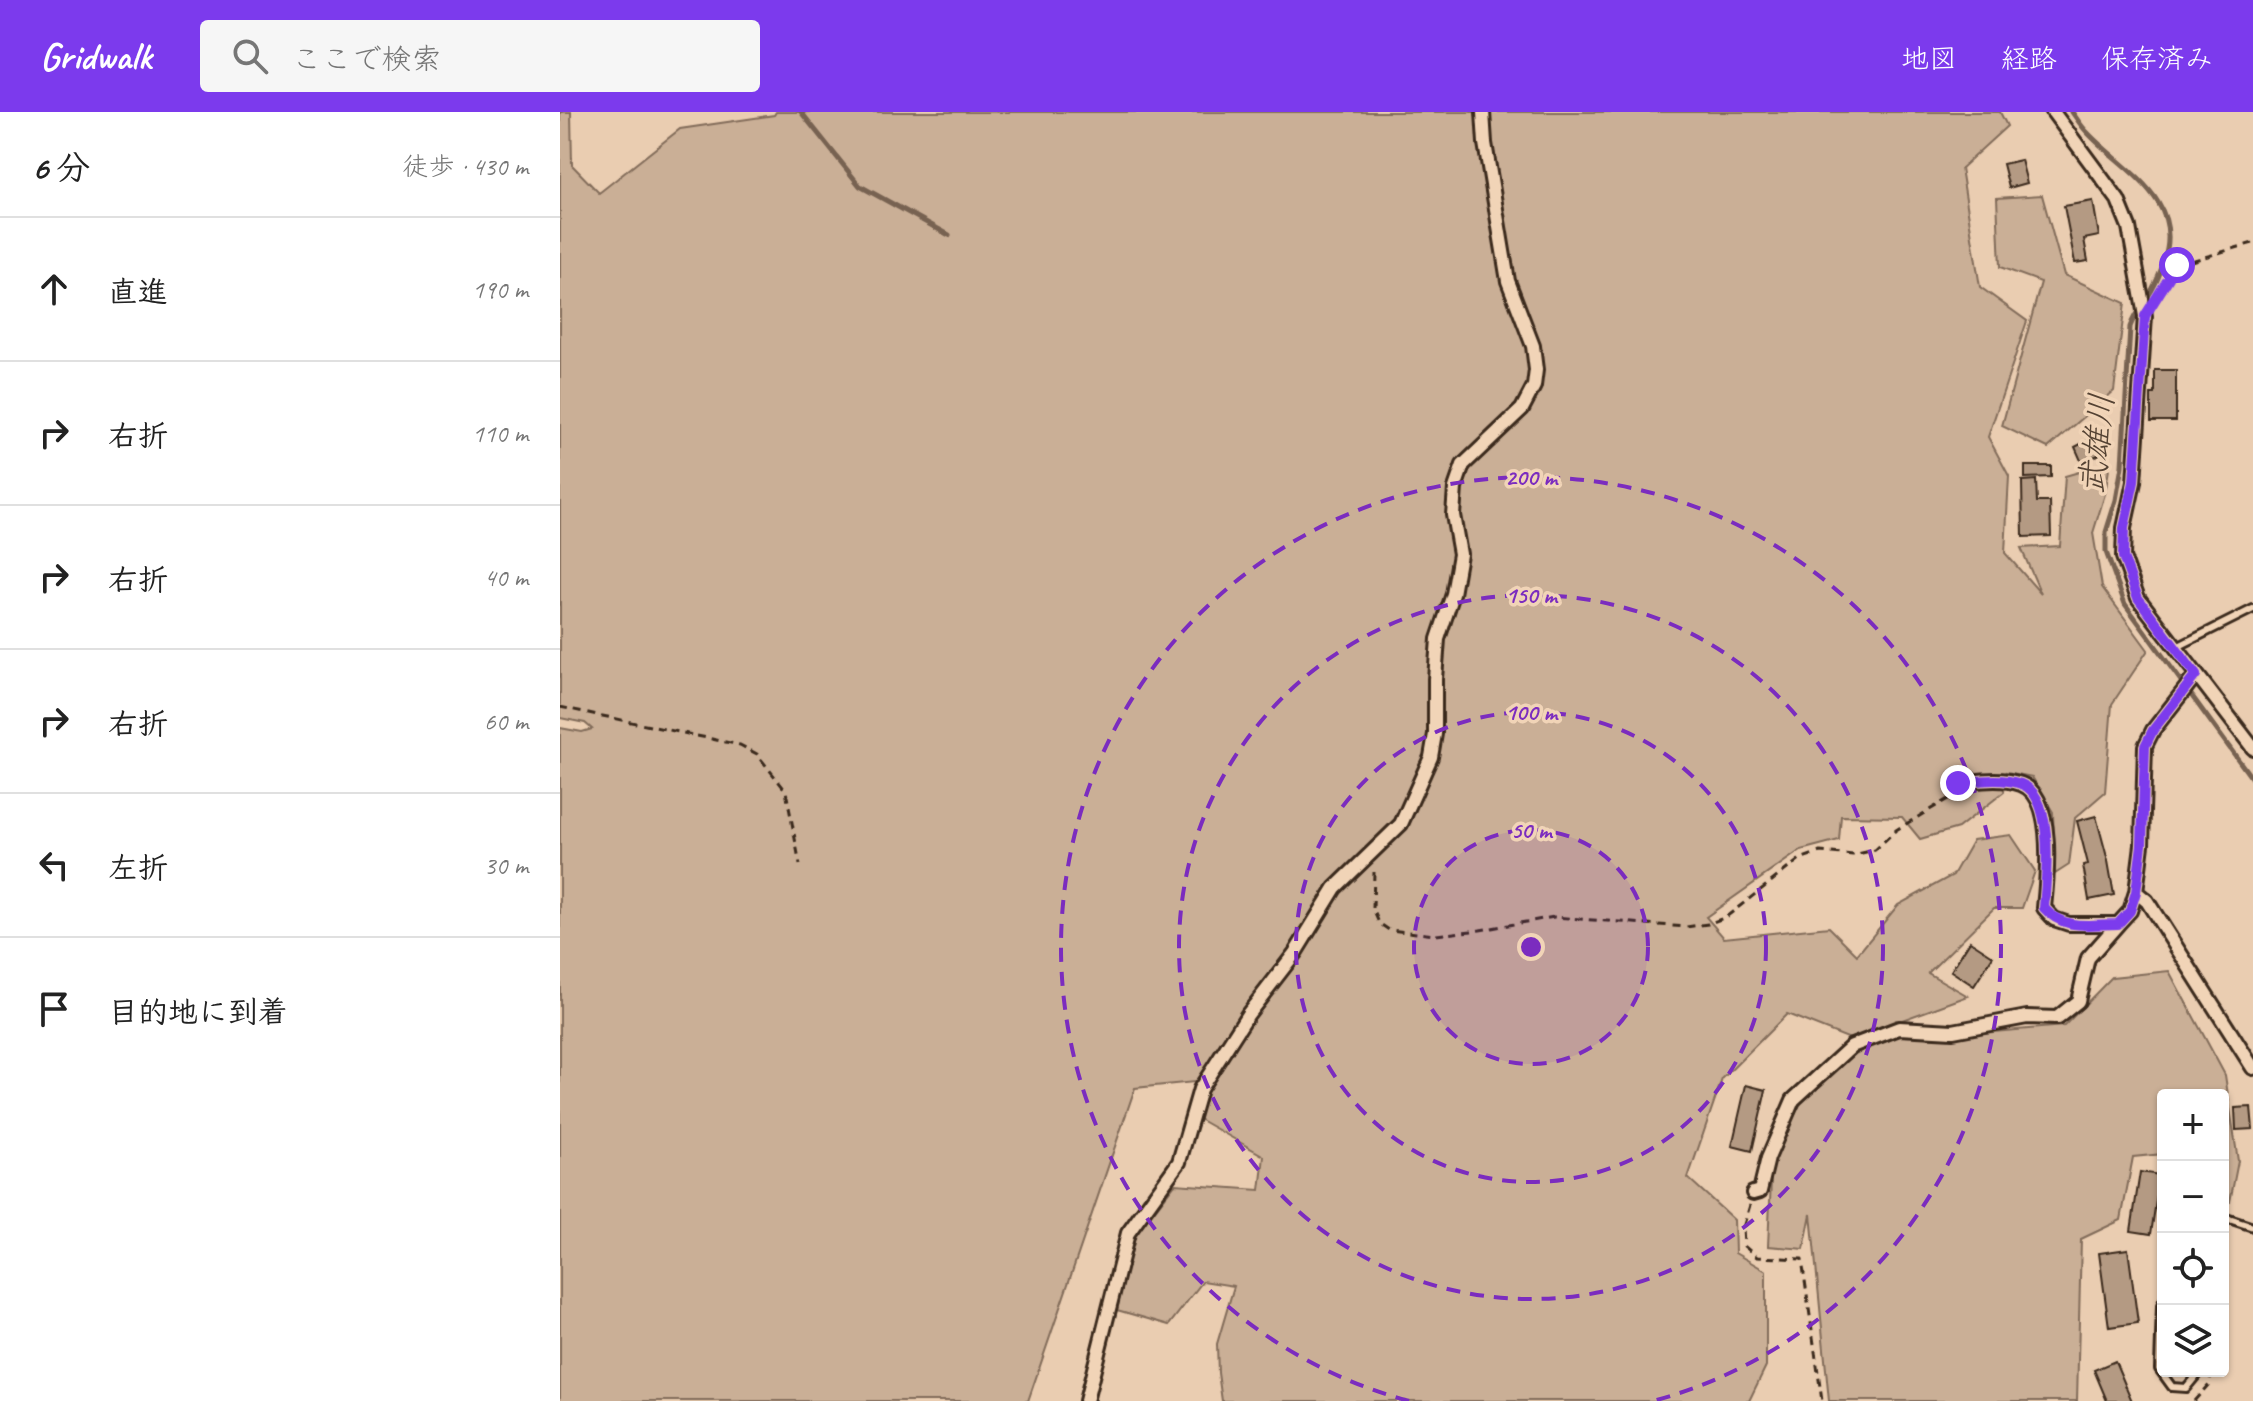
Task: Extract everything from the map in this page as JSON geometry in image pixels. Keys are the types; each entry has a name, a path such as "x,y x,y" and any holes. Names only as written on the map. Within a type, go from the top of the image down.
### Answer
{"street":[{"path":"1086,1401 1128,1233 1179,1162 1200,1089 1248,1014 1295,953 1335,888 1401,824 1431,757 1435,734 1438,639 1453,594 1460,554 1453,515 1455,488 1463,465 1522,409 1534,386 1536,370 1533,346 1508,281 1485,143 1483,112"},
{"path":"2053,112 2118,200 2129,227 2145,316 2134,482 2124,528 2123,557 2138,598 2253,748"},
{"path":"1753,1193 1760,1191 1768,1158 1793,1100 1852,1046 1899,1028 1953,1031 2027,1017 2057,1018 2078,1001 2088,958 2130,911 2136,892 2142,845 2145,746 2178,695 2196,675"},
{"path":"1958,783 1999,780 2024,785 2032,790 2041,806 2046,827 2044,908 2054,919 2069,924 2118,924"},
{"path":"2136,892 2147,901 2253,1068"}],"lane":[{"path":"2175,648 2253,609"},
{"path":"2229,1219 2253,1227"},
{"path":"2165,1377 2172,1387 2186,1388 2195,1377"}],"path":[{"path":"2145,316 2177,265 2253,243"},
{"path":"560,707 740,745 757,754 786,791 800,865"},
{"path":"1378,849 1374,866 1373,909 1379,923 1389,930 1436,935 1554,917 1686,927 1708,924 1726,917 1800,859 1820,852 1853,855 1875,850 1896,830 1948,799 1958,783"},
{"path":"1753,1193 1743,1228 1744,1246 1757,1257 1802,1259 1822,1401"},
{"path":"2194,1401 2210,1383 2211,1377"}],"shaded area":[{"path":"560,112 571,112 572,165 599,193 680,129 774,115 776,112 2000,112 2007,126 1961,168 1980,287 2027,321 1988,437 2009,476 2005,553 2041,594 2021,548 2060,546 2065,476 2110,463 2105,494 2093,533 2102,587 2148,650 2112,704 2105,792 2075,818 2069,865 2055,874 2053,812 2032,777 2006,772 2004,792 1958,828 1920,839 1902,817 1841,816 1839,840 1801,850 1706,917 1724,938 1829,927 1857,955 1898,905 1953,875 1973,840 2011,835 2035,871 2022,908 1994,908 1928,973 1968,996 1850,1039 1787,1014 1722,1079 1688,1178 1734,1220 1735,1253 1766,1271 1766,1366 1749,1401 1222,1401 1217,1344 1234,1286 1203,1281 1169,1325 1117,1310 1133,1238 1175,1184 1260,1190 1264,1156 1197,1118 1194,1082 1135,1088 1028,1401 560,1401 560,728 582,732 592,729 585,723 560,718"},
{"path":"2042,195 2064,275 2125,303 2114,391 2048,448 2002,426 2041,282 2000,267 1997,198"},
{"path":"2169,971 2225,1075 2227,1089 2157,1089 2157,1155 2133,1157 2121,1220 2081,1239 2077,1401 1829,1401 1811,1214 1804,1249 1768,1246 1772,1158 1801,1103 1856,1051 1897,1034 1935,1037 2064,1026 2112,977"},
{"path":"2229,1101 2238,1161 2229,1202"}],"building":[{"path":"2021,160 2027,183 2009,188 2003,164"},
{"path":"2093,201 2099,236 2084,239 2088,261 2075,263 2064,206"},
{"path":"2155,370 2176,370 2176,421 2151,421"},
{"path":"2100,434 2108,450 2082,463 2075,447"},
{"path":"2025,466 2051,466 2051,477 2025,478"},
{"path":"2036,480 2037,502 2050,502 2051,536 2023,537 2022,481"},
{"path":"2096,816 2114,895 2089,900 2083,865 2088,864 2077,821"},
{"path":"1970,941 1993,956 1974,986 1951,971"},
{"path":"1746,1085 1766,1090 1752,1151 1732,1146"},
{"path":"2251,1107 2253,1129 2236,1130 2235,1108"},
{"path":"2140,1172 2157,1175 2151,1234 2131,1231"},
{"path":"2128,1249 2138,1323 2109,1327 2099,1253"},
{"path":"2115,1361 2132,1401 2107,1401 2094,1370"}],"waterway":[{"path":"801,112 860,186 949,235"},
{"name":"武雄川","path":"2072,112 2087,132 2146,187 2166,220 2168,239 2157,280 2130,327 2122,466 2106,532 2106,552 2125,604 2253,780"}],"route":[{"path":"1958,783 1999,780 2024,785 2032,790 2041,806 2046,827 2044,908 2054,919 2069,924 2118,924 2130,911 2136,892 2142,845 2145,746 2178,695 2196,675 2138,598 2123,557 2124,528 2134,482 2145,316 2177,265"}]}
